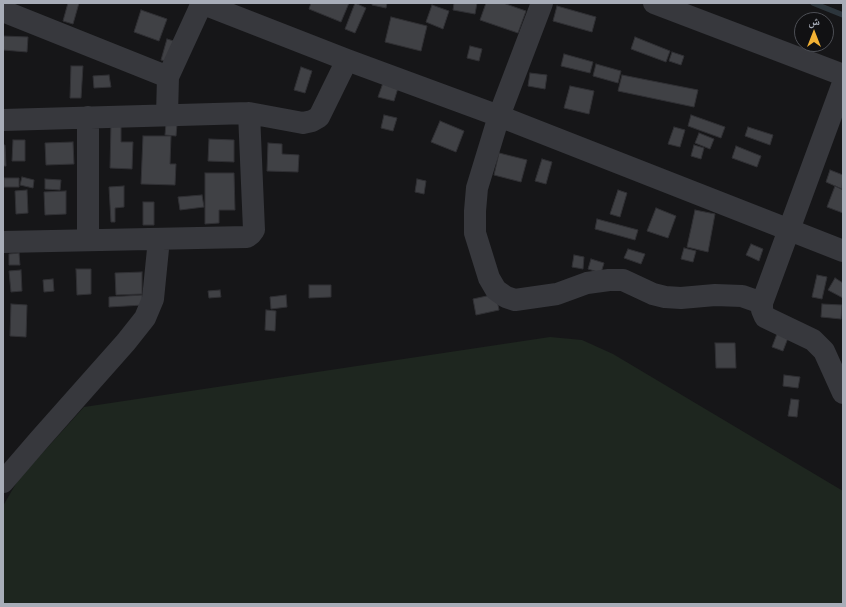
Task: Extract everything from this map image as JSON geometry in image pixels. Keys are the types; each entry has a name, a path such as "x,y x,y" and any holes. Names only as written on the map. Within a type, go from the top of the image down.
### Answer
{"street":[{"path":"168,115 168,77 201,3 347,60 499,116 843,251"},
{"path":"542,3 499,116 477,188 475,232 489,278 496,290 506,297 516,300 557,294 587,283 623,280 665,298 715,295 742,296 762,303"},
{"path":"654,3 843,75"},
{"path":"3,11 168,77"},
{"path":"3,120 249,113 303,123 312,121 319,117 347,60"},
{"path":"843,83 762,303 762,310 765,317 813,340 824,351 843,393"},
{"path":"3,242 247,237 252,234 254,230 249,113"},
{"path":"88,118 88,240"},
{"path":"3,482 126,342 145,318 153,299 159,239"}],"shaded area":[{"path":"550,337 582,340 613,354 843,491 843,604 3,604 3,506 18,480 84,407"}],"building":[{"path":"68,3 79,3 73,24 63,21"},
{"path":"311,3 349,3 341,22 309,9"},
{"path":"355,3 366,8 355,33 345,29"},
{"path":"372,3 387,3 386,8 372,5"},
{"path":"454,3 477,3 475,14 453,10"},
{"path":"486,3 503,3 526,11 518,33 480,20"},
{"path":"432,5 449,11 443,29 426,22"},
{"path":"557,6 596,17 592,32 553,21"},
{"path":"141,10 167,19 159,41 134,32"},
{"path":"391,17 427,26 421,51 385,42"},
{"path":"3,36 28,37 27,52 3,50"},
{"path":"635,37 670,51 666,62 631,49"},
{"path":"167,39 177,42 171,62 161,60"},
{"path":"470,46 482,49 479,61 467,58"},
{"path":"672,52 684,56 681,65 669,61"},
{"path":"564,54 593,62 590,73 561,66"},
{"path":"596,64 621,71 618,83 593,76"},
{"path":"71,66 83,66 81,98 70,98"},
{"path":"301,67 312,71 305,93 294,90"},
{"path":"530,73 547,75 545,89 528,86"},
{"path":"109,75 111,87 94,88 93,76"},
{"path":"622,75 698,90 694,107 618,91"},
{"path":"383,83 398,88 394,101 378,97"},
{"path":"570,86 594,91 589,114 564,108"},
{"path":"384,115 397,118 393,131 381,128"},
{"path":"691,115 725,127 721,138 688,126"},
{"path":"440,121 464,131 456,152 431,142"},
{"path":"166,123 177,124 176,136 165,135"},
{"path":"111,124 121,124 121,142 133,142 132,169 110,168"},
{"path":"674,127 685,130 680,147 668,144"},
{"path":"748,127 773,135 770,145 745,136"},
{"path":"699,133 714,139 710,149 695,143"},
{"path":"143,136 171,136 170,164 176,164 175,185 141,184"},
{"path":"209,139 234,140 234,162 208,161"},
{"path":"13,140 25,140 25,161 12,161"},
{"path":"73,142 74,164 46,165 45,143"},
{"path":"268,143 282,144 282,154 299,155 298,172 267,171"},
{"path":"3,145 5,145 6,166 3,166"},
{"path":"694,145 704,148 701,159 691,156"},
{"path":"736,146 761,156 757,167 732,158"},
{"path":"499,153 527,160 521,182 494,175"},
{"path":"542,159 552,162 546,184 535,181"},
{"path":"830,170 843,175 842,189 826,182"},
{"path":"205,173 234,173 235,210 219,210 219,223 205,224"},
{"path":"22,177 34,180 33,188 20,185"},
{"path":"4,178 19,178 19,187 4,187"},
{"path":"45,179 61,180 60,190 45,189"},
{"path":"417,179 426,181 424,194 415,192"},
{"path":"124,186 124,207 115,208 115,222 111,222 109,187"},
{"path":"835,186 843,190 843,213 827,207"},
{"path":"27,190 28,213 16,214 15,191"},
{"path":"618,190 627,193 620,217 610,214"},
{"path":"66,191 66,214 45,215 44,192"},
{"path":"202,195 204,207 180,210 178,197"},
{"path":"143,202 154,202 154,225 143,225"},
{"path":"656,208 676,216 668,238 647,231"},
{"path":"695,210 715,214 708,252 687,247"},
{"path":"597,219 638,230 635,240 595,229"},
{"path":"751,244 763,249 759,261 746,255"},
{"path":"684,248 696,251 693,262 681,259"},
{"path":"628,249 645,254 641,264 624,258"},
{"path":"19,253 20,265 9,265 9,254"},
{"path":"574,255 584,257 583,269 572,267"},
{"path":"591,259 604,263 601,273 588,269"},
{"path":"76,269 91,269 91,294 77,295"},
{"path":"21,270 22,291 11,292 9,271"},
{"path":"142,272 142,294 116,295 115,273"},
{"path":"817,275 827,277 822,299 812,297"},
{"path":"835,278 843,283 843,298 828,290"},
{"path":"53,279 54,291 44,292 43,280"},
{"path":"309,285 331,285 331,297 309,298"},
{"path":"220,290 221,297 209,298 208,291"},
{"path":"496,294 499,310 476,315 473,299"},
{"path":"142,295 143,305 109,307 109,297"},
{"path":"286,295 287,307 271,309 270,297"},
{"path":"11,304 27,305 26,337 10,336"},
{"path":"822,304 842,305 841,319 821,317"},
{"path":"266,310 276,311 275,331 265,330"},
{"path":"780,326 791,330 783,351 772,347"},
{"path":"715,343 735,343 736,368 716,368"},
{"path":"784,375 800,377 798,388 783,386"},
{"path":"791,399 799,400 797,417 788,416"}],"waterway":[{"path":"813,3 843,15"}]}
